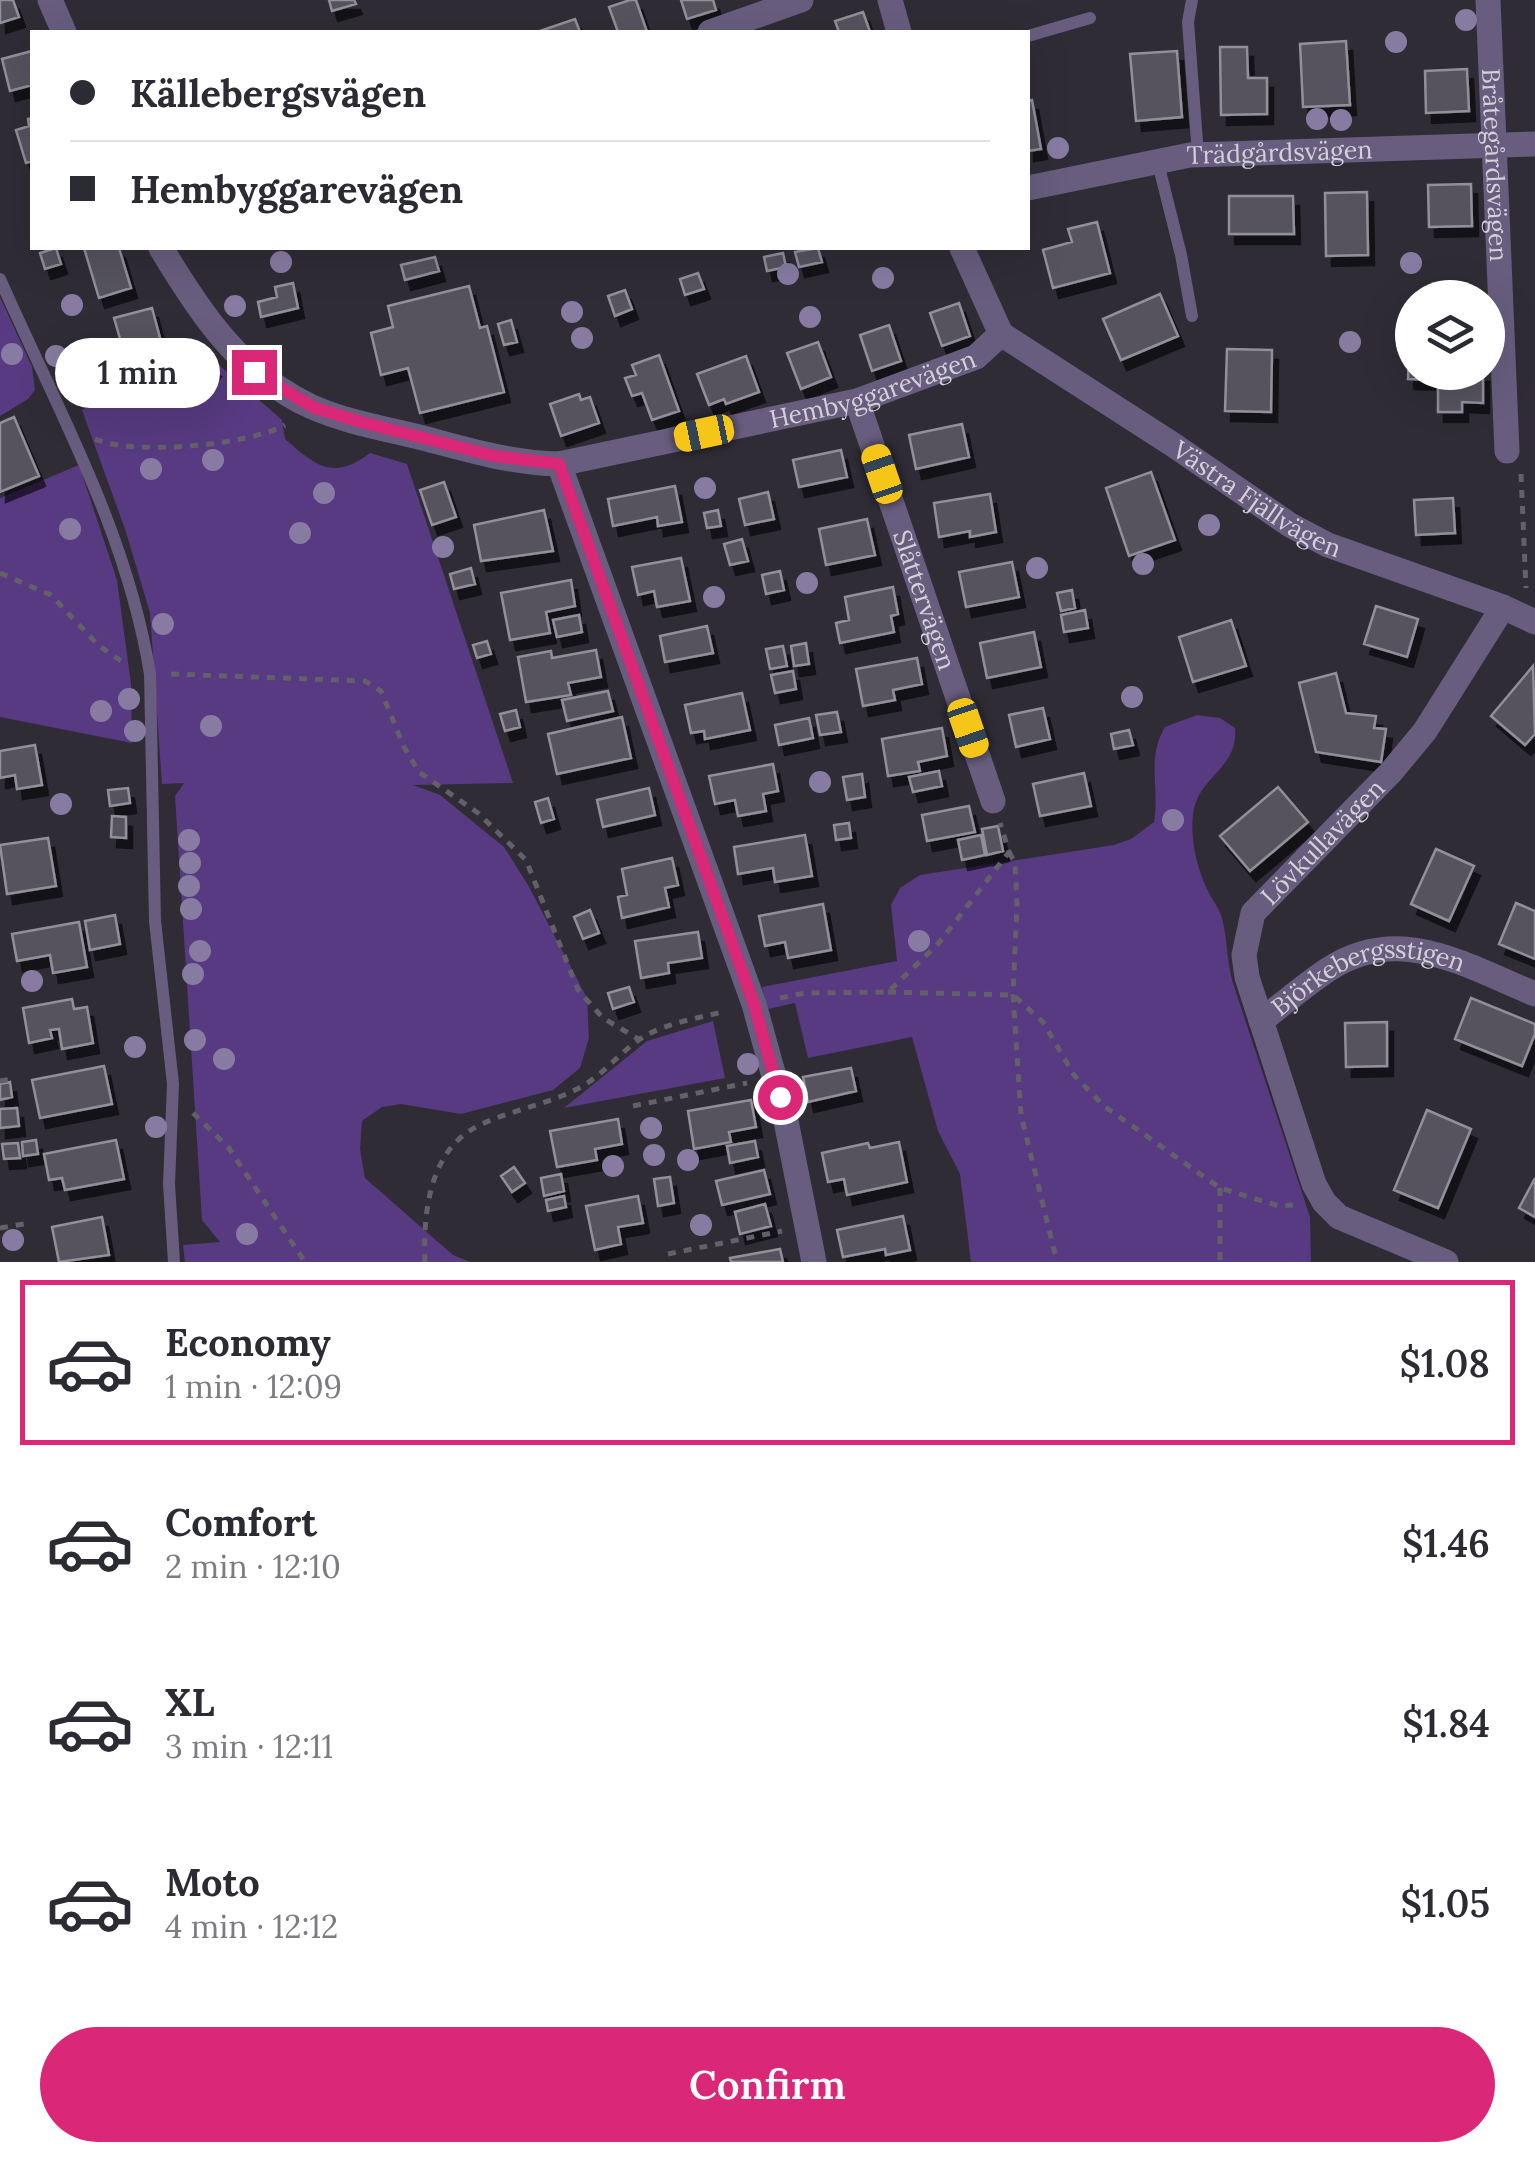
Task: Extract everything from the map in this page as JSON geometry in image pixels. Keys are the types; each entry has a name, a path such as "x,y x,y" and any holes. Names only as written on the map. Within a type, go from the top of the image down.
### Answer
{"street":[{"path":"50,0 63,30"},
{"path":"716,30 801,0"},
{"path":"890,0 898,30"},
{"name":"Bråtegårdsvägen","path":"1488,0 1507,451"},
{"name":"Trädgårdsvägen","path":"1030,188 1198,155 1535,144"},
{"name":"Hembyggarevägen","path":"162,250 226,344 254,372 315,408 494,456 559,464 857,401 976,357 1000,334"},
{"path":"963,250 1000,334"},
{"name":"Västra Fjällvägen","path":"1000,334 1290,525 1328,545 1522,616"},
{"name":"Slåttervägen","path":"857,401 993,800"},
{"path":"559,464 754,1004 814,1262"},
{"name":"Lövkullavägen","path":"1324,1202 1314,1184 1246,977 1244,955 1252,913 1392,772 1522,616"},
{"name":"Björkebergsstigen","path":"1261,1021 1332,968 1382,948 1401,946 1428,950 1535,994"},
{"path":"1324,1202 1340,1217 1446,1262"}],"lane":[{"path":"1192,0 1188,22 1198,155"},
{"path":"1030,35 1090,18"},
{"path":"1157,160 1182,255 1192,316"},
{"path":"0,279 70,428 124,562 137,603 150,674 155,921 172,1093 169,1184 174,1262"}],"path":[{"path":"70,428 104,442 136,446 223,444 272,432 315,408"},
{"path":"1507,451 1516,458 1523,480 1522,616"},
{"path":"0,573 51,594 98,646 122,663 150,674 365,682 381,691 419,772 478,813 526,860 578,990 603,1018 640,1040"},
{"path":"993,800 1015,863 1013,995 1021,1116 1057,1262"},
{"path":"888,992 938,944 1010,852"},
{"path":"425,1262 426,1207 434,1180 453,1145 474,1128 584,1086 640,1040 665,1028 805,993 1013,995 1044,1022 1074,1075 1104,1106 1220,1188 1279,1206 1324,1202"},
{"path":"633,1106 774,1078"},
{"path":"0,1080 12,1079"},
{"path":"172,1093 228,1147 304,1262"},
{"path":"1220,1188 1220,1262"},
{"path":"0,1228 29,1223"},
{"path":"668,1254 807,1226"}],"shaded area":[{"path":"0,297 32,367 35,390 28,399 0,416"},
{"path":"196,345 282,420 285,439 316,463 335,468 357,462 370,453 407,464 513,783 413,785 440,795 504,847 587,998 589,1038 580,1068 553,1090 461,1114 401,1104 382,1107 362,1121 360,1149 365,1178 453,1255 470,1262 185,1262 183,1245 220,1242 202,1220 175,796 184,783 162,784 150,613 82,410"},
{"path":"79,465 117,580 131,684 132,743 0,717 0,498"},
{"path":"1197,715 1220,718 1235,728 1231,753 1196,802 1194,844 1204,882 1221,915 1232,980 1310,1217 1311,1262 971,1262 960,1174 938,1131 912,1037 808,1058 795,1003 768,1009 762,987 897,961 891,905 900,888 920,875 1114,845 1131,839 1154,822 1156,751 1165,727"},
{"path":"713,1021 725,1078 564,1108 647,1041"}],"building":[{"path":"0,0 13,0 19,17 0,23"},
{"path":"329,0 354,0 356,4 332,11"},
{"path":"636,0 646,30 617,30 609,7"},
{"path":"681,0 713,0 716,10 687,19"},
{"path":"863,12 869,30 838,30 835,21"},
{"path":"575,19 579,30 543,30"},
{"path":"1346,41 1350,105 1303,107 1300,44"},
{"path":"1220,47 1247,47 1248,78 1267,78 1267,114 1221,115"},
{"path":"1177,51 1182,117 1136,121 1130,54"},
{"path":"30,52 30,86 10,91 2,59"},
{"path":"1467,69 1469,111 1426,113 1425,71"},
{"path":"1030,100 1041,149 1030,151"},
{"path":"30,118 30,162 26,163 16,130 29,126"},
{"path":"1471,184 1472,226 1429,227 1428,185"},
{"path":"1367,192 1368,255 1326,256 1325,193"},
{"path":"1229,196 1293,196 1294,234 1229,234"},
{"path":"1097,222 1110,273 1053,288 1043,250 1072,242 1068,229"},
{"path":"57,250 61,264 45,269 40,253"},
{"path":"85,250 120,250 131,288 99,298"},
{"path":"819,250 822,262 799,267 795,252"},
{"path":"783,253 786,267 767,271 764,257"},
{"path":"435,257 439,271 405,280 401,265"},
{"path":"698,273 704,289 685,295 680,279"},
{"path":"293,283 298,308 261,317 258,302 277,297 275,287"},
{"path":"469,286 480,328 487,326 504,392 420,413 408,368 381,375 371,333 393,327 388,306"},
{"path":"625,290 632,309 615,316 608,296"},
{"path":"1160,294 1178,336 1121,360 1103,319"},
{"path":"959,303 970,336 942,346 930,313"},
{"path":"152,308 160,338 123,349 114,318"},
{"path":"511,320 517,342 504,345 498,324"},
{"path":"889,325 901,361 872,371 860,335"},
{"path":"818,342 831,377 801,389 787,353"},
{"path":"1227,349 1272,350 1271,412 1225,411"},
{"path":"198,354 215,367 206,377 190,364"},
{"path":"659,355 679,411 652,420 642,393 632,396 625,378 636,375 632,365"},
{"path":"746,356 759,392 726,404 724,399 709,405 697,374"},
{"path":"102,359 111,379 98,384 90,364"},
{"path":"1438,390 1483,390 1483,403 1462,402 1462,412 1438,412"},
{"path":"579,394 581,400 590,397 599,423 561,436 550,404"},
{"path":"14,417 39,476 0,492 0,423"},
{"path":"962,424 969,457 916,469 909,435"},
{"path":"841,450 847,477 799,487 793,460"},
{"path":"1151,472 1175,540 1129,556 1106,488"},
{"path":"444,482 456,517 432,525 420,490"},
{"path":"675,486 682,522 658,526 657,517 613,526 608,499"},
{"path":"768,492 774,519 745,525 739,499"},
{"path":"990,494 996,532 970,537 970,531 939,537 934,503"},
{"path":"1453,498 1455,533 1416,535 1414,500"},
{"path":"544,510 553,551 481,561 474,525"},
{"path":"718,510 721,526 707,528 704,513"},
{"path":"867,519 875,555 826,565 819,529"},
{"path":"742,539 748,561 730,565 724,544"},
{"path":"681,558 690,601 657,607 654,591 638,595 632,567"},
{"path":"1012,562 1019,597 966,607 959,572"},
{"path":"471,568 475,584 454,589 450,574"},
{"path":"780,571 784,590 766,594 762,575"},
{"path":"571,580 575,606 546,612 550,633 510,640 501,593"},
{"path":"893,587 898,614 891,616 894,632 840,643 836,623 849,620 845,597"},
{"path":"1072,590 1075,608 1061,611 1057,593"},
{"path":"1376,606 1418,619 1407,657 1364,644"},
{"path":"1085,610 1088,628 1064,632 1061,615"},
{"path":"579,615 582,632 557,637 553,620"},
{"path":"1231,620 1246,666 1193,682 1179,637"},
{"path":"707,626 713,653 665,662 660,636"},
{"path":"1034,632 1041,667 987,678 980,643"},
{"path":"487,641 491,654 477,658 473,645"},
{"path":"806,643 809,664 794,666 791,646"},
{"path":"783,646 787,666 770,669 766,649"},
{"path":"596,650 601,677 568,683 571,695 526,702 518,657 551,651 552,658"},
{"path":"917,658 922,684 893,690 895,700 863,706 856,669"},
{"path":"1533,666 1535,734 1525,745 1491,716"},
{"path":"793,671 796,689 775,693 771,675"},
{"path":"1336,673 1346,713 1376,716 1374,728 1386,729 1381,762 1316,752 1299,683"},
{"path":"608,691 613,711 567,721 562,700"},
{"path":"742,693 750,730 705,739 704,731 691,733 685,705"},
{"path":"1043,708 1050,739 1016,747 1009,715"},
{"path":"516,710 520,727 505,731 500,714"},
{"path":"837,712 841,732 820,735 816,715"},
{"path":"622,717 631,758 557,774 548,734"},
{"path":"809,718 813,738 779,745 775,725"},
{"path":"942,728 947,756 918,762 920,771 888,776 882,739"},
{"path":"1129,730 1133,745 1114,749 1111,734"},
{"path":"35,745 42,785 17,789 15,775 0,778 0,751"},
{"path":"773,764 778,791 763,794 766,811 738,816 735,800 715,804 709,776"},
{"path":"939,771 942,786 913,792 909,777"},
{"path":"1084,773 1091,806 1040,816 1033,784"},
{"path":"862,774 865,797 847,800 843,777"},
{"path":"1278,787 1308,822 1250,871 1220,836"},
{"path":"128,788 130,803 110,806 108,790"},
{"path":"649,788 655,815 603,827 597,800"},
{"path":"548,798 554,819 541,823 535,802"},
{"path":"969,806 975,832 927,841 922,815"},
{"path":"112,816 126,817 126,838 111,837"},
{"path":"849,823 851,838 836,840 834,825"},
{"path":"998,826 1003,851 987,855 982,829"},
{"path":"805,835 812,876 775,882 773,868 738,874 734,847"},
{"path":"981,835 985,855 962,860 958,840"},
{"path":"48,838 56,886 7,894 0,845"},
{"path":"1436,849 1474,866 1449,921 1411,904"},
{"path":"672,858 678,885 665,888 669,907 622,918 618,897 627,895 622,869"},
{"path":"1516,903 1535,911 1535,959 1499,944"},
{"path":"823,904 831,950 788,958 785,942 765,946 759,916"},
{"path":"590,910 599,933 583,939 574,917"},
{"path":"115,915 120,944 90,950 85,921"},
{"path":"79,922 87,967 53,973 50,955 17,961 12,934"},
{"path":"698,932 702,958 668,963 669,973 641,978 635,941"},
{"path":"629,987 634,1002 613,1009 608,993"},
{"path":"1471,998 1535,1024 1522,1066 1455,1039"},
{"path":"72,999 74,1009 87,1007 93,1043 62,1049 59,1029 50,1030 52,1038 29,1043 23,1008"},
{"path":"1387,1022 1387,1066 1346,1067 1345,1023"},
{"path":"104,1066 112,1104 40,1118 32,1080"},
{"path":"851,1068 856,1091 808,1102 803,1077"},
{"path":"10,1082 12,1097 0,1100 0,1084"},
{"path":"751,1100 756,1127 729,1132 731,1142 694,1149 688,1111"},
{"path":"17,1108 19,1126 0,1128 0,1109"},
{"path":"1427,1110 1471,1129 1438,1208 1394,1190"},
{"path":"618,1119 622,1144 595,1149 597,1160 557,1167 550,1131"},
{"path":"36,1140 38,1154 23,1156 22,1142"},
{"path":"116,1140 124,1179 65,1190 62,1178 49,1180 44,1154"},
{"path":"755,1141 758,1157 730,1163 727,1146"},
{"path":"899,1142 907,1182 847,1195 844,1179 828,1182 822,1153 868,1143 870,1148"},
{"path":"18,1143 20,1158 4,1159 2,1144"},
{"path":"514,1167 525,1183 512,1192 501,1176"},
{"path":"764,1170 770,1194 722,1205 716,1181"},
{"path":"561,1174 564,1191 544,1196 541,1178"},
{"path":"670,1177 674,1203 658,1206 654,1179"},
{"path":"1535,1178 1535,1217 1519,1208"},
{"path":"564,1196 566,1207 548,1211 546,1200"},
{"path":"638,1196 643,1223 618,1227 621,1244 595,1250 586,1206"},
{"path":"765,1204 771,1226 740,1234 735,1212"},
{"path":"903,1216 910,1250 886,1255 885,1249 843,1257 837,1230"},
{"path":"102,1217 109,1255 59,1262 52,1227"},
{"path":"780,1249 783,1262 731,1262 730,1258"}],"route":[{"path":"254,372 315,408 361,422 494,456 559,464 754,1004 780,1097"}]}
